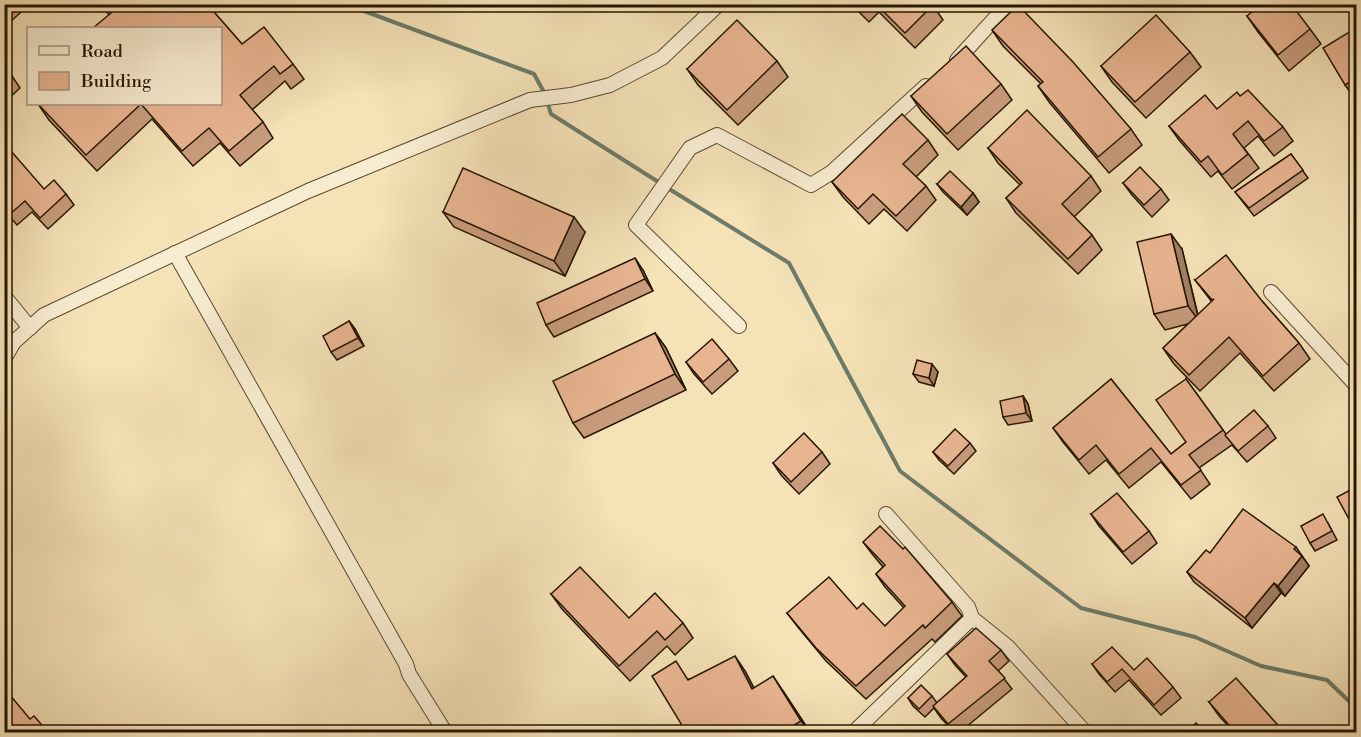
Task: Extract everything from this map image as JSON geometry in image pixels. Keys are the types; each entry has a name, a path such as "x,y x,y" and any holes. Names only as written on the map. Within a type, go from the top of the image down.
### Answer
{"street":[{"path":"4,359 14,342 44,315 308,190 530,100 571,95 610,85 662,58 718,4"},
{"path":"739,326 636,225 690,148 717,135 811,185 832,172 967,52 1008,4"},
{"path":"175,253 406,664 409,674 445,732"},
{"path":"1271,292 1356,385"},
{"path":"4,296 30,328"},
{"path":"886,514 968,607 972,618 1008,648 1085,732"},
{"path":"855,732 972,618"}],"building":[{"path":"103,4 207,4 242,44 264,27 293,64 280,74 274,66 240,95 263,122 229,151 209,128 182,151 142,105 222,105 222,27 94,27 111,13"},
{"path":"876,4 932,4 933,5 905,33"},
{"path":"1261,4 1291,4 1310,29 1278,55 1247,16"},
{"path":"1018,5 1073,62 1131,129 1098,157 1038,86 1043,82 992,30"},
{"path":"1156,15 1190,52 1135,102 1101,66"},
{"path":"737,20 777,61 727,110 687,69"},
{"path":"1351,31 1356,41 1356,78 1345,85 1323,48"},
{"path":"966,46 1001,84 947,134 911,96"},
{"path":"4,67 10,73 4,78"},
{"path":"1248,90 1283,127 1264,141 1248,121 1233,134 1248,154 1222,175 1208,156 1201,162 1169,126 1205,95 1217,109 1237,92 1240,96"},
{"path":"39,105 140,105 86,155"},
{"path":"1027,110 1091,176 1062,204 1092,235 1068,259 1006,198 1022,183 988,148"},
{"path":"902,114 928,140 903,164 926,186 896,216 873,194 858,209 832,182"},
{"path":"11,151 44,189 54,180 66,194 40,218 25,201 10,214 4,208 4,157"},
{"path":"1291,154 1303,170 1249,208 1235,192"},
{"path":"1140,167 1161,189 1144,205 1123,183"},
{"path":"463,168 574,217 554,261 443,212"},
{"path":"950,171 973,193 961,207 937,184"},
{"path":"1171,234 1188,306 1154,314 1137,242"},
{"path":"1226,255 1299,343 1263,376 1229,337 1189,375 1163,348 1214,299 1212,300 1195,280"},
{"path":"635,258 645,279 546,325 537,303"},
{"path":"349,321 358,338 331,352 323,336"},
{"path":"655,333 675,374 573,423 553,381"},
{"path":"712,339 729,359 703,382 686,362"},
{"path":"917,360 932,364 929,378 913,374"},
{"path":"1111,379 1171,454 1186,442 1156,400 1186,379 1223,430 1189,455 1201,470 1181,485 1151,448 1119,474 1096,445 1079,460 1053,428"},
{"path":"1023,396 1026,413 1003,417 1000,401"},
{"path":"1254,410 1268,426 1238,451 1225,435"},
{"path":"955,429 970,443 948,466 933,452"},
{"path":"804,433 822,452 791,482 773,463"},
{"path":"1356,487 1356,518 1350,521 1337,497"},
{"path":"1117,493 1149,531 1123,552 1091,514"},
{"path":"1243,509 1296,547 1294,549 1302,556 1278,586 1274,583 1245,618 1187,572 1206,550 1210,553"},
{"path":"1323,514 1332,531 1310,543 1301,526"},
{"path":"880,526 903,549 905,547 952,602 856,686 816,648 787,613 829,577 857,609 863,603 885,626 905,606 876,574 885,565 863,542"},
{"path":"580,567 629,618 655,593 683,623 665,640 657,631 619,666 551,594"},
{"path":"976,628 1001,650 989,661 1005,678 948,724 933,706 967,676 947,654"},
{"path":"1112,647 1134,670 1147,658 1173,687 1154,705 1122,669 1107,682 1092,664"},
{"path":"735,656 752,689 773,676 801,721 783,732 686,732 652,676 676,661 688,680"},
{"path":"1236,678 1284,732 1235,732 1209,702"},
{"path":"921,685 932,696 919,709 908,698"},
{"path":"4,688 30,719 34,716 48,732 4,732"},
{"path":"1196,723 1204,732 1186,732"},
{"path":"1343,726 1350,732 1337,732"}],"waterway":[{"path":"345,4 534,74 545,94"},
{"path":"547,101 551,114 660,183"},
{"path":"666,187 789,263 900,471 1081,608 1195,637 1261,666 1327,680 1356,708"}]}
